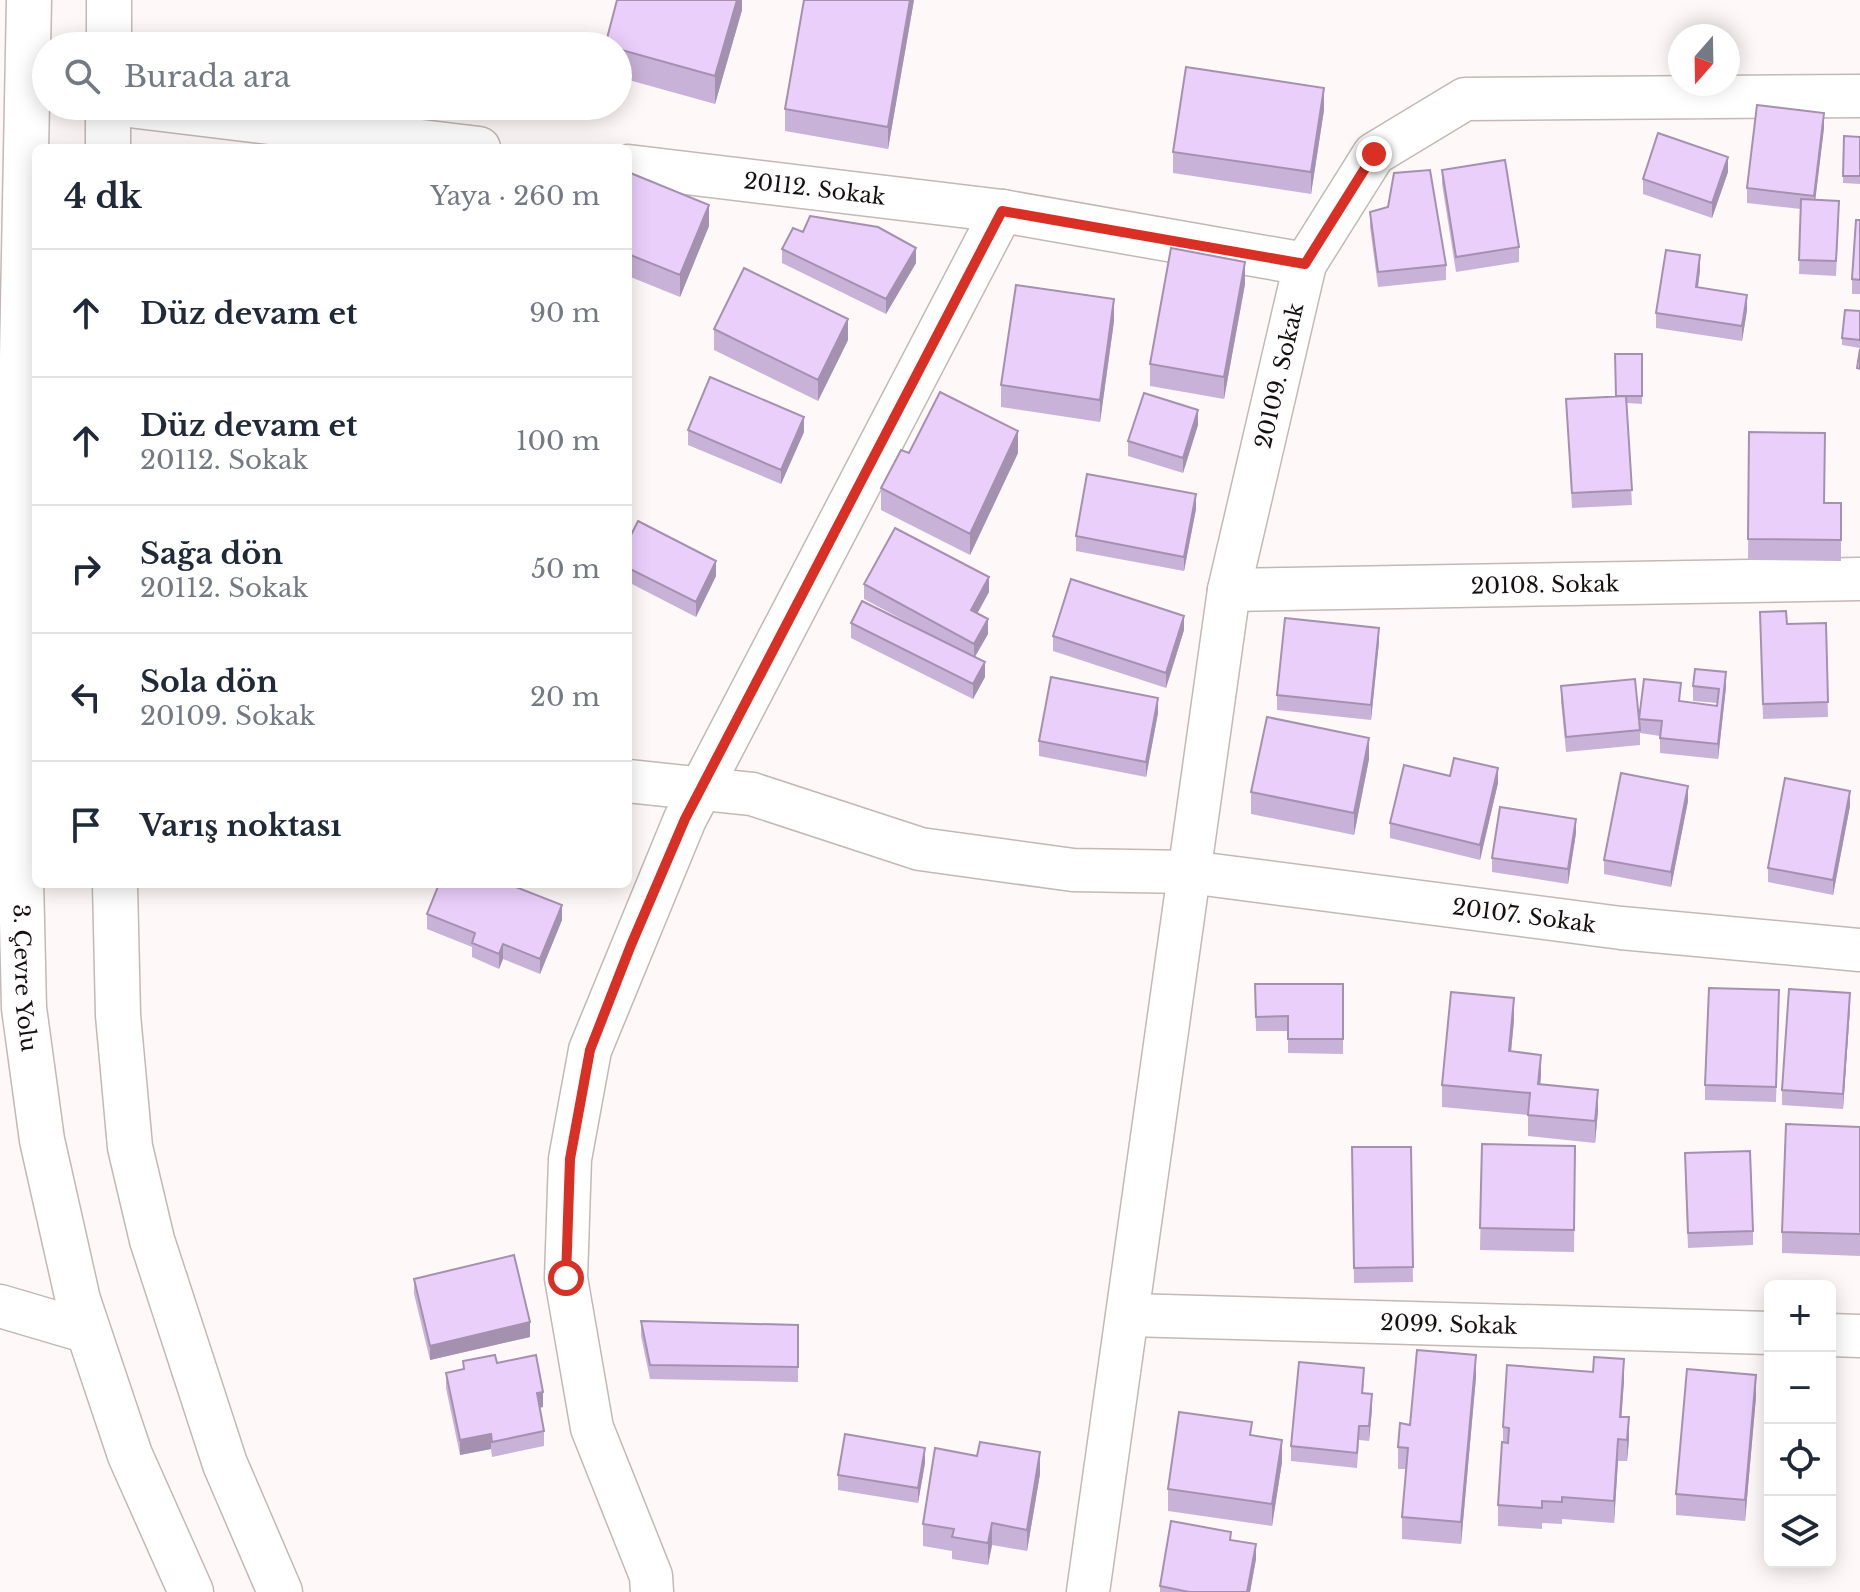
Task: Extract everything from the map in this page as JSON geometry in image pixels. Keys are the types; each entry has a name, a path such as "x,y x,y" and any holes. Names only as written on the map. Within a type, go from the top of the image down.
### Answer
{"main road":[{"path":"109,0 109,32"},
{"name":"3. Çevre Yolu","path":"19,26 16,663 24,1008 46,1162 88,1332 142,1486 191,1592"},
{"path":"110,144 122,120"},
{"path":"116,888 118,1015 130,1147 152,1240 225,1464 280,1592"}],"street":[{"name":"20109. Sokak","path":"1088,1592 1229,590 1305,264 1374,154 1465,99 1860,96"},
{"path":"239,120 445,144"},
{"name":"20112. Sokak","path":"632,166 1002,211 1305,264"},
{"path":"652,1592 651,1576 592,1428 566,1278 570,1159 590,1050 631,945 710,773 1002,211"},
{"name":"20108. Sokak","path":"1229,590 1860,579"},
{"name":"20107. Sokak","path":"632,781 710,773 752,794 920,849 1073,870 1189,872 1621,928 1860,950"},
{"path":"0,1306 88,1332"},
{"name":"2099. Sokak","path":"1129,1315 1764,1333"},
{"path":"1836,1335 1860,1336"}],"building":[{"path":"617,0 737,0 715,76 632,53 632,32 609,32"},
{"path":"804,0 910,0 888,127 785,109"},
{"path":"1186,67 1324,88 1311,172 1173,152"},
{"path":"1757,105 1824,113 1814,196 1747,188"},
{"path":"1658,133 1728,157 1712,203 1643,179"},
{"path":"1844,136 1860,137 1860,176 1843,176"},
{"path":"1505,160 1519,247 1456,257 1442,170"},
{"path":"1430,170 1446,265 1378,272 1370,212 1388,207 1394,173"},
{"path":"632,174 709,205 680,275 632,256"},
{"path":"1801,199 1839,201 1836,261 1799,260"},
{"path":"810,216 878,227 916,248 886,299 782,249 793,228 803,232"},
{"path":"1856,220 1860,220 1860,280 1852,279"},
{"path":"1171,248 1245,262 1224,377 1150,364"},
{"path":"1666,250 1700,255 1696,287 1747,295 1742,326 1656,313"},
{"path":"744,268 848,319 818,380 714,329"},
{"path":"1016,285 1114,299 1100,400 1001,385"},
{"path":"1845,310 1860,311 1860,340 1842,338"},
{"path":"1615,354 1642,354 1642,396 1616,396"},
{"path":"710,377 804,417 781,470 688,430"},
{"path":"940,392 1018,431 970,534 881,488 901,450 909,453"},
{"path":"1144,393 1198,410 1183,458 1128,441"},
{"path":"1626,396 1632,490 1572,493 1566,399"},
{"path":"1749,432 1825,433 1824,503 1841,503 1841,540 1748,539"},
{"path":"1087,474 1196,494 1184,557 1076,536"},
{"path":"638,521 716,561 696,602 632,570 632,533"},
{"path":"895,528 989,577 971,610 988,619 974,644 864,584"},
{"path":"1071,579 1184,616 1166,673 1053,636"},
{"path":"862,601 985,662 973,684 851,623"},
{"path":"1786,611 1787,624 1826,623 1828,702 1763,704 1760,612"},
{"path":"1285,618 1379,628 1371,705 1277,695"},
{"path":"1695,669 1726,672 1718,744 1660,738 1662,721 1639,719 1644,679 1681,683 1679,701 1717,706 1719,689 1693,686"},
{"path":"1051,677 1158,698 1146,762 1039,741"},
{"path":"1635,679 1640,730 1566,737 1561,686"},
{"path":"1267,717 1369,738 1354,813 1251,792"},
{"path":"1454,758 1498,768 1480,845 1390,823 1404,765 1450,776"},
{"path":"1621,773 1688,786 1671,872 1604,860"},
{"path":"1785,778 1850,791 1833,880 1768,868"},
{"path":"1500,807 1576,819 1568,869 1492,858"},
{"path":"437,888 518,888 562,905 540,959 503,944 499,954 472,943 475,933 427,914"},
{"path":"1255,984 1343,984 1343,1039 1288,1039 1288,1016 1256,1017"},
{"path":"1709,988 1779,990 1776,1087 1705,1085"},
{"path":"1789,989 1850,993 1843,1094 1782,1090"},
{"path":"1451,992 1514,998 1509,1051 1541,1055 1538,1084 1598,1090 1595,1121 1528,1115 1530,1093 1442,1085"},
{"path":"1786,1124 1860,1127 1860,1234 1782,1232"},
{"path":"1482,1144 1575,1146 1574,1230 1480,1228"},
{"path":"1352,1147 1411,1147 1413,1267 1354,1268"},
{"path":"1750,1151 1753,1231 1688,1233 1685,1153"},
{"path":"514,1255 530,1322 430,1346 414,1279"},
{"path":"641,1321 798,1325 798,1367 650,1365"},
{"path":"1417,1350 1476,1355 1461,1522 1402,1517 1408,1448 1398,1447 1400,1423 1410,1425"},
{"path":"495,1355 497,1363 536,1355 543,1392 537,1393 544,1431 492,1442 491,1434 460,1440 446,1373 464,1369 463,1361"},
{"path":"1594,1357 1624,1359 1620,1417 1629,1417 1627,1440 1618,1439 1614,1501 1562,1497 1562,1502 1542,1501 1542,1508 1498,1505 1502,1442 1508,1443 1509,1428 1503,1427 1507,1365 1593,1372"},
{"path":"1299,1362 1364,1368 1362,1393 1372,1394 1369,1426 1359,1426 1357,1453 1291,1446"},
{"path":"1687,1369 1756,1375 1745,1500 1676,1494"},
{"path":"1179,1412 1252,1422 1250,1435 1282,1440 1272,1504 1168,1489"},
{"path":"845,1434 925,1448 918,1488 838,1475"},
{"path":"980,1442 1040,1452 1027,1530 992,1523 988,1543 952,1537 954,1529 923,1524 935,1448 977,1456"},
{"path":"1171,1521 1231,1532 1230,1540 1256,1544 1247,1592 1189,1592 1160,1586"}],"route":[{"path":"566,1278 570,1159 590,1050 631,945 685,819 1002,211 1305,264 1374,154"}]}
